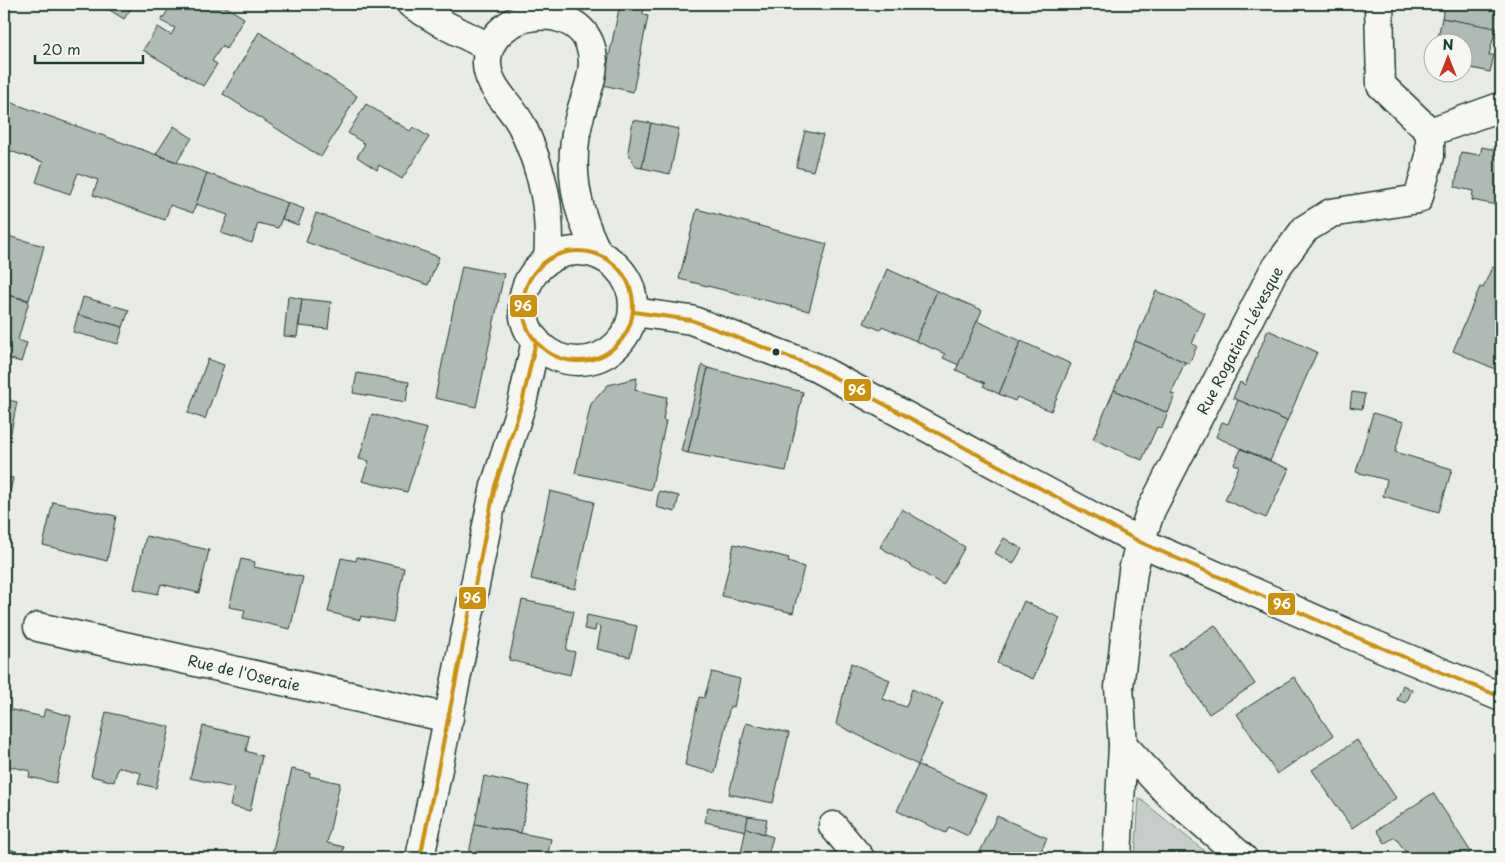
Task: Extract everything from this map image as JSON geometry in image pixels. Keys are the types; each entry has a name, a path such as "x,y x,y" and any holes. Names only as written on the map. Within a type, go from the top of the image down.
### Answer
{"street":[{"path":"410,4 444,25 490,47"},
{"path":"1379,4 1381,85 1430,132 1497,108 1501,109"},
{"path":"548,260 550,224 548,200 522,127 510,106 493,87 488,74 490,47 499,32 515,19 532,15 571,11 589,42 593,60 591,82 578,122 574,167 576,197 581,218 599,255"},
{"name":"Rue Rogatien-Lévesque","path":"1140,542 1150,510 1273,272 1305,229 1331,213 1418,199 1430,156 1430,132"},
{"path":"581,251 599,255 619,268 631,288 634,312 625,336 606,354 581,361 556,357 536,341 527,325 523,307 526,289 534,273 548,260 564,253 581,251"},
{"path":"634,312 691,320 815,366 1140,542 1351,635 1501,697"},
{"path":"420,858 495,486 522,403 536,341"},
{"path":"1117,858 1123,745 1119,687 1133,571 1140,542"},
{"name":"Rue de l'Oseraie","path":"38,627 449,718"},
{"path":"1123,745 1167,792 1243,858"},
{"path":"833,826 860,858"}],"shaded area":[{"path":"1139,798 1213,858 1135,858"}],"building":[{"path":"100,4 134,4 124,19"},
{"path":"172,4 221,4 244,18 226,49 222,46 212,61 217,64 203,86 143,50 158,27 171,35 175,28 161,21"},
{"path":"620,4 644,4 643,15 648,16 633,92 603,85"},
{"path":"1445,4 1501,4 1500,30 1442,18"},
{"path":"1442,18 1496,28 1489,55 1494,55 1490,72 1472,68 1472,32 1439,32"},
{"path":"259,32 357,96 321,157 223,94"},
{"path":"4,100 207,173 193,213 170,205 165,220 93,195 98,180 78,173 70,194 36,182 43,162 4,149"},
{"path":"366,104 410,131 413,127 429,137 402,179 379,165 377,170 357,157 365,144 348,133"},
{"path":"633,120 651,123 642,168 636,167 628,152"},
{"path":"651,123 679,129 670,174 642,168"},
{"path":"174,126 192,138 177,162 156,154"},
{"path":"805,131 823,135 813,171 796,167"},
{"path":"1482,147 1501,151 1501,206 1472,200 1473,191 1455,187 1461,152 1480,155"},
{"path":"207,173 288,203 278,228 258,223 252,243 221,233 228,215 196,204"},
{"path":"288,203 304,209 298,225 282,219"},
{"path":"697,209 827,244 809,311 679,279"},
{"path":"316,213 439,257 428,285 306,242"},
{"path":"4,235 44,246 29,300 4,294"},
{"path":"462,266 504,274 476,407 435,398"},
{"path":"1492,267 1501,271 1500,371 1453,351 1480,287 1483,288"},
{"path":"887,269 937,291 916,341 882,326 880,330 864,323"},
{"path":"937,291 982,310 959,365 943,358 945,354 916,341"},
{"path":"1156,291 1205,313 1192,344 1197,346 1189,364 1135,341"},
{"path":"4,294 29,301 18,340 27,343 21,362 4,357"},
{"path":"288,296 302,299 297,337 284,336"},
{"path":"83,297 129,310 123,327 78,315"},
{"path":"302,299 331,302 328,329 299,326"},
{"path":"78,315 123,327 118,344 73,332"},
{"path":"977,321 1021,341 999,394 983,386 985,383 956,370"},
{"path":"1268,330 1317,352 1287,421 1233,398 1240,382 1245,385"},
{"path":"1021,341 1071,364 1051,411 1017,397 1015,401 999,394"},
{"path":"1135,341 1185,362 1171,394 1175,395 1168,413 1114,390"},
{"path":"208,359 224,365 205,419 188,413"},
{"path":"702,365 708,368 688,453 681,451"},
{"path":"708,368 803,392 786,471 688,453"},
{"path":"357,373 409,382 406,402 353,393"},
{"path":"637,378 635,390 667,397 663,420 666,421 651,490 575,473 591,404 608,385"},
{"path":"1114,390 1168,413 1162,428 1157,427 1142,460 1093,439"},
{"path":"1352,392 1365,394 1362,409 1350,407"},
{"path":"4,399 17,402 10,437 4,435"},
{"path":"1238,400 1287,421 1270,461 1216,437 1222,422 1228,424"},
{"path":"1373,413 1404,422 1395,452 1452,469 1439,512 1383,496 1387,480 1356,472"},
{"path":"372,414 427,429 407,492 362,481 369,461 359,459"},
{"path":"1241,449 1289,469 1266,518 1225,500 1239,466 1234,464"},
{"path":"4,476 13,478 6,511 4,510"},
{"path":"550,491 594,502 575,589 531,579"},
{"path":"659,491 679,496 675,512 656,507"},
{"path":"53,502 116,516 107,561 43,545"},
{"path":"902,509 965,547 943,585 880,547"},
{"path":"146,536 209,550 199,593 161,584 158,594 134,589"},
{"path":"1004,538 1022,549 1013,564 995,553"},
{"path":"734,544 789,558 788,562 804,567 793,613 722,596"},
{"path":"357,557 404,568 393,622 361,616 360,620 328,612 341,558 356,561"},
{"path":"241,559 255,562 254,567 303,577 290,629 243,618 245,610 229,607"},
{"path":"522,600 574,611 566,650 575,652 570,675 509,660"},
{"path":"1024,601 1060,618 1033,679 997,663"},
{"path":"587,615 637,626 630,657 597,649 601,627 596,625 595,631 584,629"},
{"path":"1215,625 1255,684 1209,714 1169,655"},
{"path":"851,663 890,680 883,699 906,707 912,689 943,703 918,765 836,724"},
{"path":"712,672 740,679 734,707 730,706 715,773 685,765 699,697 704,698"},
{"path":"1294,677 1333,736 1277,774 1237,714"},
{"path":"1403,685 1412,690 1406,703 1397,700"},
{"path":"4,708 43,717 45,709 71,716 56,783 29,777 30,771 4,765"},
{"path":"106,712 170,727 156,788 138,783 141,773 118,767 114,782 91,776"},
{"path":"746,723 789,733 773,803 729,794"},
{"path":"203,726 249,736 246,751 262,756 250,811 230,806 234,788 190,778"},
{"path":"1357,740 1396,798 1352,828 1312,770"},
{"path":"1501,747 1501,765 1493,753"},
{"path":"918,765 987,795 968,836 949,827 946,833 897,811"},
{"path":"292,769 310,773 309,776 340,783 327,843 344,847 341,858 271,858"},
{"path":"484,776 530,786 521,833 475,824"},
{"path":"1433,793 1471,852 1461,858 1410,858 1395,837 1385,843 1377,830"},
{"path":"708,807 748,816 746,831 705,822"},
{"path":"748,816 767,819 764,834 746,828"},
{"path":"997,816 1047,838 1038,858 995,858 980,852"},
{"path":"475,824 551,839 547,858 468,858"},
{"path":"746,828 773,837 767,858 740,858"},
{"path":"6,848 25,854 24,858 4,858"}],"transit line":[{"name":"96","path":"578,251 599,256 617,267 628,285 633,306 628,327 617,345 599,356 578,361 557,356 539,345 528,327 523,306 528,285 539,267 557,256 578,251"},
{"name":"96","path":"634,312 691,320 815,367 1140,542 1351,635 1501,697"},
{"name":"96","path":"420,858 495,486 522,403 536,341"}]}
